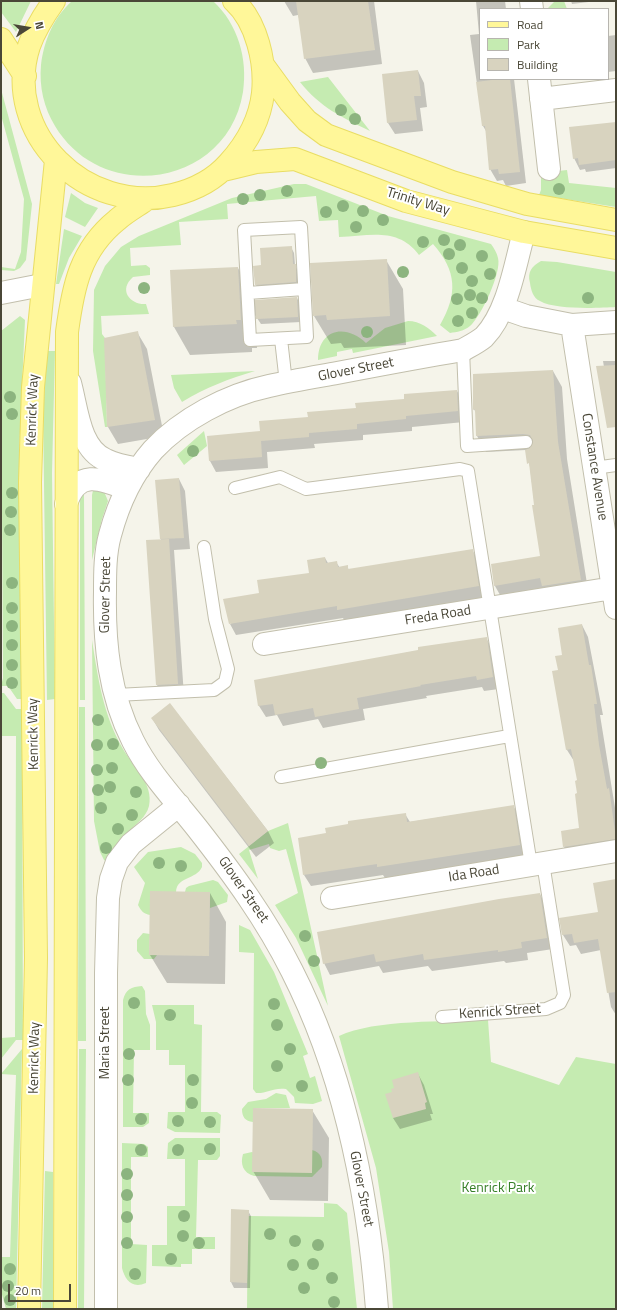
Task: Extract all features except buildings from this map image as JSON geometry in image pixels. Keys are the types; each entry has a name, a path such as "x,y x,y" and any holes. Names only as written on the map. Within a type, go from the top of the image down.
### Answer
{"main road":[{"path":"54,1 40,20 29,46 25,76 29,112 38,133 56,160 68,172 88,185 105,193 128,198 147,199 184,192 207,182 223,170 241,150 254,127 262,103 264,85 263,65 253,29 236,2"},
{"path":"1,40 25,76"},
{"name":"Trinity Way","path":"263,65 290,102 307,121 326,135 452,182 527,204 616,220"},
{"name":"Trinity Way","path":"223,170 256,162 295,159 406,201 524,232 616,248"},
{"name":"Kenrick Way","path":"29,1309 36,958 30,482 33,387 42,285 56,160"},
{"name":"Kenrick Way","path":"64,1309 67,332 71,298 78,274 99,238 116,220 147,199"}],"street":[{"path":"549,170 540,89 616,90"},
{"name":"Glover Street","path":"377,1309 370,1232 362,1186 334,1074 320,1032 292,970 258,909 238,880 155,774 133,741 116,695 106,646 105,566 109,537 119,505 127,489 153,450 177,429 201,413 226,401 267,386 463,350 483,338 494,324 502,308 524,232"},
{"path":"1,292 42,285"},
{"path":"502,308 526,316 572,325 616,322"},
{"name":"Constance Avenue","path":"572,325 614,598"},
{"path":"66,368 85,439 93,451 104,460 139,469"},
{"path":"66,504 70,492 77,484 88,479 101,479 127,489"},
{"name":"Freda Road","path":"264,644 489,608 614,598"},
{"name":"Maria Street","path":"106,1309 106,973 108,898 111,879 117,862 131,844 179,804"},
{"name":"Ida Road","path":"332,898 616,851"}],"lane":[{"path":"301,227 307,337 250,340 248,293 244,230 301,227"},
{"path":"248,293 304,289"},
{"path":"281,338 286,383"},
{"path":"463,350 467,446 526,442"},
{"path":"594,468 616,465"},
{"path":"235,488 280,477 306,489 460,469 468,471 509,736 537,864"},
{"path":"116,695 214,690 226,682 228,669 215,619 204,547"},
{"path":"281,777 509,736"},
{"name":"Kenrick Street","path":"442,1017 546,1009 560,1003 564,995 537,864"}],"green space":[{"path":"1,1 31,1 16,32 1,12"},
{"path":"72,1 213,1 222,10 235,31 239,43 244,67 244,80 243,92 233,124 214,148 190,165 161,174 132,175 103,168 76,151 51,119 45,105 41,81 42,56 50,30 65,8"},
{"path":"555,1 564,1 567,8 548,8"},
{"path":"328,77 370,131 340,116 323,105 300,82"},
{"path":"1,89 32,204 26,260 20,268 14,271 1,270 1,267 15,269 21,252 24,199 1,115"},
{"path":"567,170 569,183 616,188 616,207 539,195 541,190 541,173"},
{"path":"294,184 306,184 388,216 491,244 498,258 497,273 490,294 475,321 465,329 450,333 440,325 450,303 452,283 451,273 447,264 433,244 419,255 411,246 402,240 393,237 372,235 339,237 338,220 319,221 316,196 227,204 228,219 179,222 181,245 130,248 131,266 146,265 150,268 150,275 133,277 126,287 126,292 135,302 146,304 149,314 101,316 102,334 105,338 107,427 105,427 93,351 94,290 105,266 121,247 139,236 232,198"},
{"path":"71,193 85,203 98,208 85,227 65,217"},
{"path":"64,229 82,236 69,258 59,284 56,284"},
{"path":"541,261 557,262 616,272 616,307 566,307 547,304 538,300 532,291 529,276 533,267"},
{"path":"20,316 25,320 19,454 23,699 17,699 8,686 1,686 3,678 1,331"},
{"path":"408,321 416,322 424,326 437,336 353,353 352,349 337,352 337,356 318,360 319,350 323,341 334,332 342,331 350,333 366,343 385,328"},
{"path":"47,351 55,351 52,473 55,699 47,700 43,413"},
{"path":"255,371 218,384 182,402 174,388 171,375"},
{"path":"204,431 207,446 184,465 177,455"},
{"path":"94,486 103,489 108,501 92,560 92,495"},
{"path":"84,494 85,700 80,700 80,497"},
{"path":"92,640 106,710 116,736 123,749 146,783 150,798 146,814 129,832 109,863 104,860 100,852 94,821"},
{"path":"1,693 4,693 16,709 22,709 23,1040 16,1040 1,1059 1,1038 15,1037 16,736 1,736"},
{"path":"79,707 85,707 86,1041 78,1041"},
{"path":"288,823 328,1006 296,938 275,905 298,893 286,849 279,851 270,848 269,844 249,850 258,879 239,854 268,831"},
{"path":"181,847 195,854 202,863 202,867 196,874 183,880 177,887 176,892 150,915 144,913 138,905 145,883 134,867 148,852"},
{"path":"213,880 218,882 228,895 227,902 210,908 210,892 185,892 186,888 189,886"},
{"path":"239,925 250,930 274,972 308,1054 303,1056 310,1078 315,1076 322,1101 313,1104 295,1103 294,1097 286,1089 256,1093 253,1089 254,953 239,952"},
{"path":"143,933 150,934 149,955 157,955 154,959 144,959 137,951 137,940"},
{"path":"142,986 145,991 146,1014 150,1025 150,1050 134,1050 133,1113 149,1113 149,1123 143,1127 123,1127 123,1000 127,991 135,987"},
{"path":"152,1005 194,1005 194,1024 202,1025 201,1112 217,1112 221,1115 220,1133 175,1132 167,1128 168,1112 185,1112 185,1065 169,1065 169,1050 156,1050 156,1022"},
{"name":"Kenrick Park","path":"488,1020 491,1062 559,1085 576,1057 616,1064 616,1309 393,1309 389,1252 376,1168 339,1036 354,1031 391,1024 432,1021"},
{"path":"22,1049 16,1309 6,1309 1,1291 1,1257 10,1257 16,1075 1,1074"},
{"path":"79,1049 86,1049 84,1309 78,1309"},
{"path":"276,1093 286,1095 290,1108 253,1108 253,1122 244,1118 242,1109 248,1102 266,1099"},
{"path":"175,1138 220,1138 220,1156 217,1160 198,1160 196,1237 215,1237 215,1249 192,1249 192,1264 181,1264 181,1267 152,1266 152,1245 167,1245 167,1206 185,1206 185,1159 167,1159 168,1143"},
{"path":"122,1143 144,1144 148,1147 148,1157 131,1157 131,1244 147,1245 146,1283 141,1285 133,1284 127,1280 122,1268"},
{"path":"312,1150 318,1152 322,1159 322,1167 312,1177 254,1176 247,1173 242,1165 243,1154 252,1152 312,1172"},
{"path":"45,1171 53,1172 53,1309 42,1309"},
{"path":"324,1203 337,1204 347,1213 357,1309 247,1309 248,1216 324,1217"}]}
